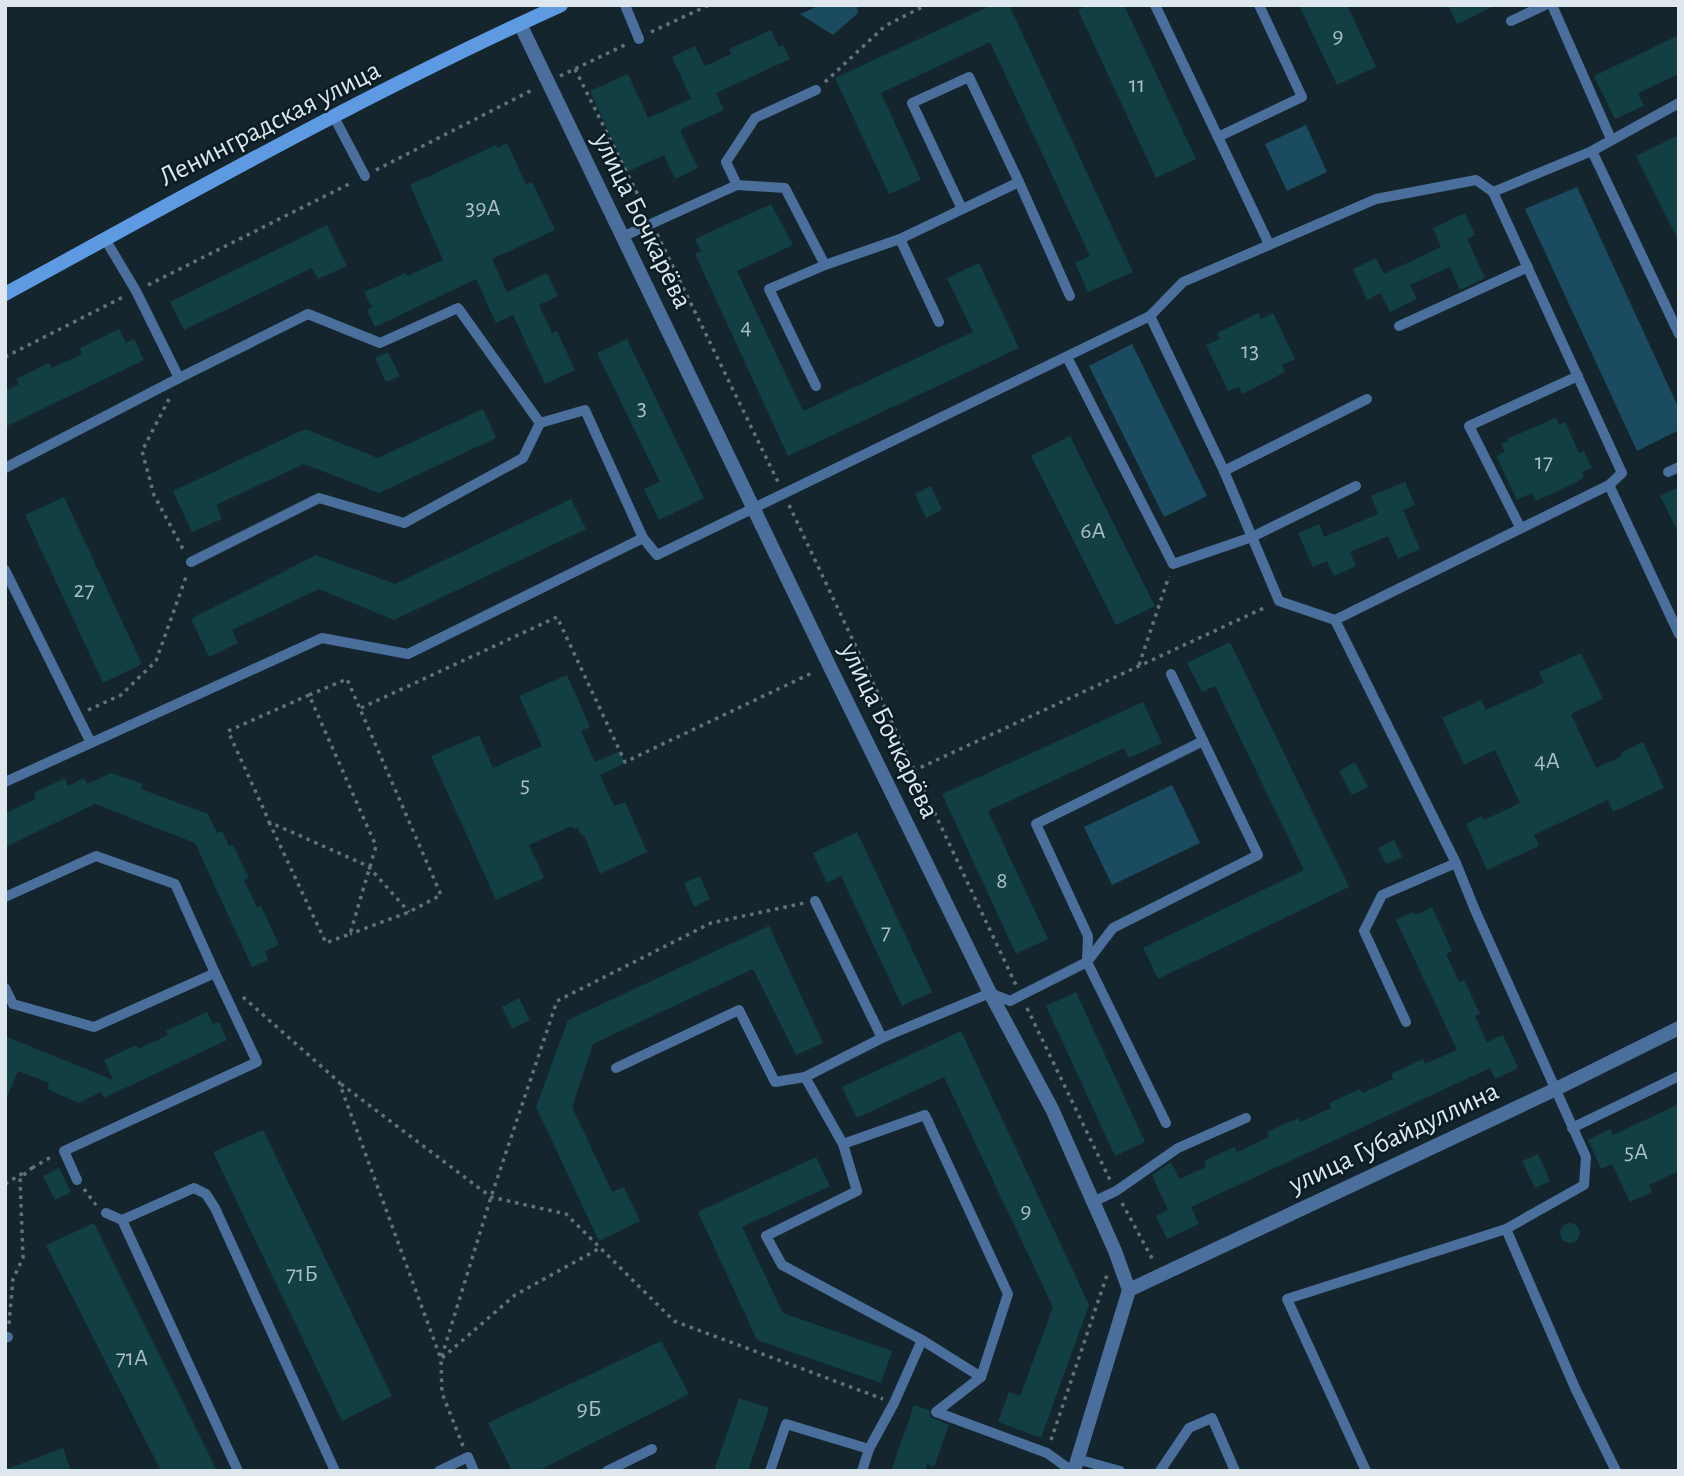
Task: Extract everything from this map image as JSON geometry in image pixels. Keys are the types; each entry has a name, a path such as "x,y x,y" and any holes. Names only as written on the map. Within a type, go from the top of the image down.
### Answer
{"street":[{"name":"Ленинградская улица","path":"5,293 334,117 561,5"},
{"name":"улица Бочкарёва","path":"520,24 829,665 990,993 1052,1109 1115,1251 1129,1290"},
{"name":"улица Губайдуллина","path":"1129,1290 1554,1090 1679,1028"},
{"path":"1075,1467 1129,1290"}],"lane":[{"path":"625,5 639,38"},
{"path":"1155,5 1269,244"},
{"path":"1218,137 1303,97 1259,5"},
{"path":"1511,21 1545,5"},
{"path":"1552,5 1611,139"},
{"path":"962,209 912,103 969,77 1070,296"},
{"path":"737,185 726,162 755,118 816,90"},
{"path":"1493,192 1592,151 1679,103"},
{"path":"334,117 365,176"},
{"path":"1592,151 1679,334"},
{"path":"191,562 319,498 404,523 523,458 540,423 585,410 643,538 657,555 1150,316 1183,282 1376,199 1476,180 1493,192 1622,473 1609,485 1335,620"},
{"path":"816,386 769,289 825,265 900,239 1019,182"},
{"path":"622,237 737,185 785,188 825,265"},
{"path":"105,239 136,291 179,378"},
{"path":"900,239 939,322"},
{"path":"1399,326 1528,267"},
{"path":"5,468 308,314 380,344 458,307 540,423"},
{"path":"1150,316 1224,471 1279,601 1335,620 1456,863 1545,1063 1554,1090 1586,1157 1584,1185 1506,1229 1287,1299 1366,1471"},
{"path":"1067,357 1173,564 1252,537 1356,486"},
{"path":"1520,527 1469,426 1578,376"},
{"path":"1224,471 1367,399"},
{"path":"1668,472 1679,467"},
{"path":"1609,485 1679,634"},
{"path":"5,782 322,638 408,654 643,538"},
{"path":"5,570 91,743"},
{"path":"616,1068 739,1010 775,1082 805,1077 882,1038 990,993 1010,1001 1021,996 1087,962 1113,928 1258,855 1171,674"},
{"path":"1166,1123 1087,962 1088,936 1036,824 1203,741"},
{"path":"5,897 96,856 175,884 257,1062 64,1151 77,1180"},
{"path":"1406,1022 1364,931 1382,895 1456,863"},
{"path":"815,901 882,1038"},
{"path":"5,988 13,1004 94,1027 215,973"},
{"path":"1572,1128 1679,1076"},
{"path":"805,1077 843,1144 857,1191 766,1236 782,1265 922,1339 981,1377"},
{"path":"843,1144 925,1115 1008,1294 981,1377 936,1412 1047,1453 1075,1467 1121,1471"},
{"path":"1093,1202 1115,1191 1178,1148 1246,1118"},
{"path":"122,1220 194,1188 206,1194 215,1208 335,1471"},
{"path":"106,1213 122,1220 238,1471"},
{"path":"1506,1229 1576,1390 1616,1471"},
{"path":"862,1471 869,1449 894,1403 922,1339"},
{"path":"1160,1471 1189,1428 1212,1418 1235,1471"},
{"path":"770,1471 786,1424 869,1449"},
{"path":"607,1471 652,1449"},
{"path":"439,1471 468,1457 474,1471"}],"path":[{"path":"816,90 885,26 926,5"},
{"path":"575,69 784,494 913,771 1137,1232"},
{"path":"77,715 121,695 156,660 191,562 155,495 142,451 179,378"},
{"path":"1139,665 1173,564"},
{"path":"913,771 1279,601"},
{"path":"361,708 557,617 625,762 829,665"},
{"path":"347,679 361,708 441,895 409,912 326,943 228,731 347,679"},
{"path":"309,695 376,846 350,934"},
{"path":"270,822 368,866 409,912"},
{"path":"468,1457 442,1393 442,1359 491,1197 557,1001 711,923 815,901"},
{"path":"236,991 339,1082 491,1197 566,1214 674,1321 894,1403"},
{"path":"339,1082 442,1359"},
{"path":"5,1184 64,1151"},
{"path":"6,1338 13,1279 23,1258 20,1178 33,1167"},
{"path":"77,1180 93,1203 106,1213"},
{"path":"442,1359 515,1295 600,1248"},
{"path":"1047,1453 1101,1296"}],"shaded area":[{"path":"820,5 857,5 858,13 833,35 800,14"},
{"path":"1306,125 1327,172 1287,191 1265,144"},
{"path":"1577,187 1679,409 1679,430 1637,451 1525,209"},
{"path":"1132,344 1207,496 1164,517 1089,366"},
{"path":"1172,785 1200,843 1112,885 1084,827"}],"building":[{"path":"992,5 1009,5 1133,272 1088,292 1075,263 1090,256 990,42 881,93 921,180 889,194 835,78"},
{"path":"1088,5 1124,5 1196,159 1156,178 1078,10"},
{"path":"1299,5 1347,5 1376,67 1337,85"},
{"path":"1448,5 1496,5 1457,24"},
{"path":"771,30 779,47 783,45 790,59 716,93 724,110 680,130 698,168 675,179 664,155 627,172 590,91 628,74 648,118 691,99 672,57 695,46 705,66 731,54 729,49"},
{"path":"1679,35 1679,74 1638,93 1644,106 1615,119 1594,76"},
{"path":"1679,135 1679,242 1636,156"},
{"path":"507,143 526,184 532,182 555,230 492,259 507,292 547,273 558,296 539,305 552,333 557,331 575,370 545,384 513,315 496,323 476,279 375,327 367,310 372,307 364,292 443,260 410,185 496,145 498,148"},
{"path":"771,204 793,245 737,271 803,411 973,332 947,278 979,263 1019,348 788,456 695,254 701,251 695,239"},
{"path":"1465,213 1475,235 1467,239 1485,278 1460,290 1450,267 1410,285 1417,299 1390,312 1381,293 1367,300 1353,269 1376,258 1384,274 1441,247 1433,228"},
{"path":"327,225 347,266 318,279 312,268 184,330 170,302"},
{"path":"1258,313 1261,319 1273,313 1295,359 1282,365 1285,372 1242,394 1239,387 1228,391 1206,345 1220,339 1217,333"},
{"path":"119,329 126,343 134,339 144,360 5,427 5,391 19,384 16,379 49,363 52,368 82,354 80,348"},
{"path":"627,339 704,498 659,520 644,489 660,482 597,353"},
{"path":"388,352 400,376 386,382 375,358"},
{"path":"483,409 496,438 379,493 304,464 216,505 222,519 192,532 173,491 305,429 378,458"},
{"path":"1556,418 1559,425 1565,422 1579,453 1584,451 1592,468 1582,472 1584,477 1575,483 1536,501 1532,493 1517,500 1496,456 1505,452 1501,444"},
{"path":"1070,436 1155,606 1116,625 1031,456"},
{"path":"1405,482 1415,505 1403,510 1420,549 1398,559 1388,536 1350,552 1356,566 1334,576 1327,561 1313,567 1298,533 1319,524 1324,537 1378,514 1371,496"},
{"path":"931,486 942,510 926,518 915,494"},
{"path":"1679,487 1679,534 1660,496"},
{"path":"64,497 142,664 103,683 25,515"},
{"path":"571,499 586,529 394,620 319,589 232,630 238,643 209,657 191,619 316,555 395,584"},
{"path":"1230,642 1349,887 1158,979 1143,948 1304,870 1215,686 1202,692 1187,663"},
{"path":"1581,653 1603,699 1571,714 1596,768 1643,742 1664,788 1613,812 1608,800 1534,835 1539,846 1487,870 1466,824 1482,816 1484,820 1520,803 1495,750 1464,765 1442,718 1481,700 1486,710 1544,683 1539,672"},
{"path":"567,675 590,727 581,731 595,762 620,751 625,763 600,775 614,806 625,802 647,852 600,874 584,835 582,836 577,827 573,829 572,826 529,845 544,878 496,900 431,756 479,735 493,768 542,746 519,696"},
{"path":"1143,702 1162,743 1129,758 1124,748 988,811 1048,939 1016,954 942,794"},
{"path":"1355,762 1368,787 1352,795 1339,771"},
{"path":"111,773 143,784 141,789 208,814 217,833 222,831 229,846 233,845 249,878 244,880 257,908 261,906 279,945 265,951 268,960 252,967 195,843 95,804 5,847 5,813 36,799 34,793 65,778 68,786 84,778 87,784"},
{"path":"857,832 932,992 902,1006 841,876 827,883 813,853"},
{"path":"1394,840 1402,857 1386,864 1378,848"},
{"path":"700,876 710,899 694,907 684,883"},
{"path":"1432,907 1452,951 1446,954 1459,982 1464,980 1480,1014 1475,1016 1487,1042 1503,1035 1518,1068 1495,1079 1490,1068 1191,1207 1199,1224 1167,1239 1156,1216 1168,1210 1152,1175 1171,1162 1179,1179 1206,1167 1204,1161 1234,1147 1237,1152 1269,1137 1267,1132 1298,1118 1300,1122 1331,1108 1329,1103 1360,1089 1362,1093 1393,1079 1391,1074 1423,1059 1425,1064 1457,1050 1396,920"},
{"path":"769,926 823,1043 796,1055 753,969 593,1044 572,1107 612,1192 624,1187 640,1221 599,1241 536,1107 568,1020"},
{"path":"1076,992 1145,1142 1115,1156 1046,1006"},
{"path":"519,998 530,1020 512,1029 502,1007"},
{"path":"207,1012 213,1024 219,1022 227,1040 104,1098 101,1092 79,1103 47,1089 49,1083 18,1071 5,1102 5,1036 113,1080 104,1060 136,1045 138,1049 168,1035 166,1031"},
{"path":"961,1031 1089,1305 1041,1438 998,1422 1009,1392 1020,1396 1053,1307 944,1077 857,1118 842,1087"},
{"path":"1679,1104 1679,1171 1649,1185 1652,1192 1630,1202 1612,1164 1601,1169 1588,1140 1610,1129 1613,1135"},
{"path":"263,1130 392,1396 342,1421 213,1152"},
{"path":"1538,1154 1550,1181 1535,1188 1522,1161"},
{"path":"816,1157 830,1186 742,1227 783,1313 892,1351 881,1383 757,1340 698,1212"},
{"path":"59,1168 71,1192 55,1200 43,1176"},
{"path":"94,1223 217,1471 161,1471 46,1245"},
{"path":"1566,1223 1574,1223 1580,1233 1574,1243 1566,1243 1560,1237 1560,1229"},
{"path":"661,1341 689,1394 538,1471 512,1471 488,1423"},
{"path":"739,1398 769,1408 748,1471 714,1471"},
{"path":"914,1405 929,1410 931,1417 949,1425 934,1467 927,1464 925,1471 891,1471"},
{"path":"63,1448 71,1471 7,1471 7,1469"}]}
